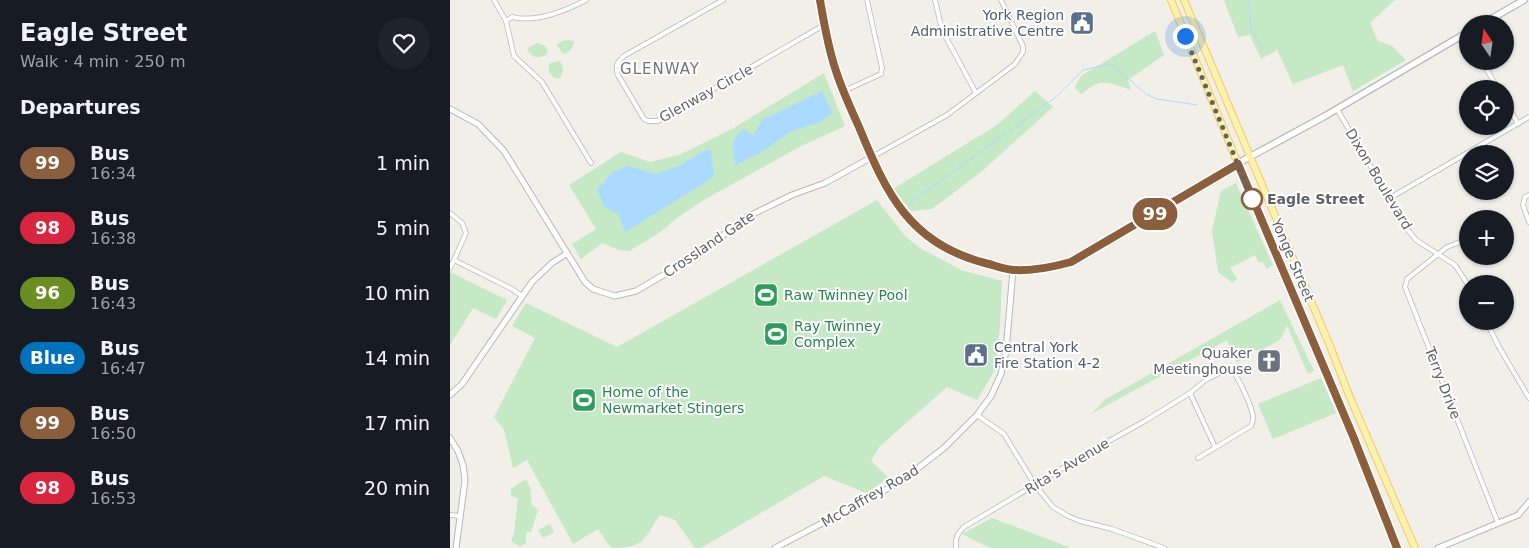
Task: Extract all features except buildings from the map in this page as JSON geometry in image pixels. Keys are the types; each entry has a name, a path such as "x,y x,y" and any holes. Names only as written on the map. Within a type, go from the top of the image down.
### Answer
{"main road":[{"path":"820,0 824,25 836,71 872,157 897,204 922,232 951,252 1013,270"},
{"name":"Yonge Street","path":"1171,0 1353,436 1397,548"},
{"name":"Yonge Street","path":"1184,0 1328,341 1352,404 1415,548"},
{"path":"1498,15 1524,0"},
{"path":"1032,269 1047,269 1071,262 1250,157 1459,39"}],"street":[{"path":"494,0 506,21 514,56 542,82 591,163"},
{"path":"506,21 512,17 521,19 548,15 569,9 586,0"},
{"name":"Glenway Circle","path":"723,0 624,56 618,62 616,68 618,75 644,119 658,121 824,25"},
{"path":"844,91 881,74 882,68 866,0"},
{"path":"935,0 942,30 976,93"},
{"path":"872,157 947,115 1015,64 1023,52 1023,46 1001,0"},
{"name":"Crossland Gate","path":"450,109 478,124 504,151 585,282 593,289 615,296 636,291 694,258 747,217 826,183 872,157"},
{"name":"Dixon Boulevard","path":"1337,109 1408,230 1416,240 1455,265 1462,275"},
{"path":"1514,117 1518,124"},
{"path":"1390,198 1529,118"},
{"path":"1529,195 1525,197 1523,205 1529,222"},
{"path":"450,213 464,226 466,233 450,268"},
{"name":"Terry Drive","path":"1459,242 1453,243 1407,279 1405,287 1498,523"},
{"path":"450,396 462,384 532,282 552,263 566,254"},
{"path":"454,260 522,296"},
{"path":"1013,270 1032,269"},
{"name":"McCaffrey Road","path":"775,548 900,482 944,448 977,415 990,396 1001,374 1006,351 1013,270"},
{"path":"1490,330 1529,398"},
{"name":"Rita's Avenue","path":"956,548 955,539 964,528 1100,446 1145,422 1208,379 1230,368 1235,374 1253,413 1254,420 1251,426 1215,447"},
{"path":"1190,393 1215,447 1198,458"},
{"path":"977,415 1004,434 1035,485 1053,507 1080,521 1112,529 1164,548"},
{"path":"450,438 460,458 465,480 456,548"},
{"path":"1438,548 1518,515 1529,502"},
{"path":"450,515 460,516"}],"green space":[{"path":"1224,0 1395,0 1370,23 1378,41 1392,46 1406,60 1353,91 1343,65 1293,84 1277,50 1261,59 1250,35 1238,37"},
{"path":"1155,31 1164,55 1128,80 1131,90 1111,83 1100,83 1082,94 1078,92 1075,87 1081,76"},
{"path":"568,40 574,41 573,46 571,50 563,54 556,45"},
{"path":"537,43 545,46 548,52 546,55 535,57 529,52 527,49"},
{"path":"560,61 563,70 562,75 559,79 554,78 549,71 550,63"},
{"path":"824,73 845,126 801,146 702,201 659,233 629,251 619,250 602,243 581,259 572,244 596,229 569,185 621,152 650,162 679,155 732,129"},
{"path":"1035,91 1053,107 981,172 932,209 911,211 893,189 997,125"},
{"path":"1236,183 1273,265 1266,269 1264,263 1258,262 1255,255 1230,268 1237,279 1233,283 1218,272 1212,230 1221,191"},
{"path":"877,200 905,236 920,248 961,270 1002,281 1000,326 995,370 977,400 947,387 879,447 871,461 889,478 866,493 824,476 701,548 695,548 675,520 660,515 642,541 631,546 611,548 598,529 573,544 527,460 513,468 504,430 494,417 535,338 512,326 526,303 617,347"},
{"path":"450,272 507,300 496,319 473,308 450,345"},
{"path":"1280,300 1314,371 1308,374 1287,326 1280,340 1261,350 1252,350 1237,363 1227,340 1091,414 1106,399"},
{"path":"1321,378 1336,413 1273,439 1258,404"},
{"path":"526,479 530,487 532,505 538,510 531,532 526,532 526,543 520,547 511,541 514,534 518,498 511,496 511,489"},
{"path":"992,518 1071,548 990,548 962,534"},
{"path":"550,524 554,532 543,538 538,530"}],"water":[{"path":"822,91 833,113 818,123 792,131 760,153 736,165 733,145 739,133 744,129 753,136 762,120"},
{"path":"705,150 711,151 714,175 706,182 625,232 619,215 604,206 597,189 614,171 629,166 656,174 679,166"}],"waterway":[{"path":"1249,0 1251,29 1263,50"},
{"path":"910,203 1056,97 1083,70 1106,65 1114,66 1146,94 1157,99 1197,105"}],"bus line":[{"name":"99","path":"820,0 824,25 836,71 874,161 897,204 912,223 951,252 1013,270 1047,269 1071,262 1238,164 1353,436 1397,548"}],"place":[{"name":"York Region Administrative Centre","path":"1082,23"},
{"name":"Eagle Street","path":"1252,199"},
{"name":"Raw Twinney Pool","path":"766,295"},
{"name":"Ray Twinney Complex","path":"776,334"},
{"name":"Central York Fire Station 4-2","path":"976,355"},
{"name":"Quaker Meetinghouse","path":"1269,361"},
{"name":"Home of the Newmarket Stingers","path":"584,400"}],"district":[{"name":"GLENWAY","path":"660,69"}],"route":[{"path":"1185,36 1252,199"}]}
